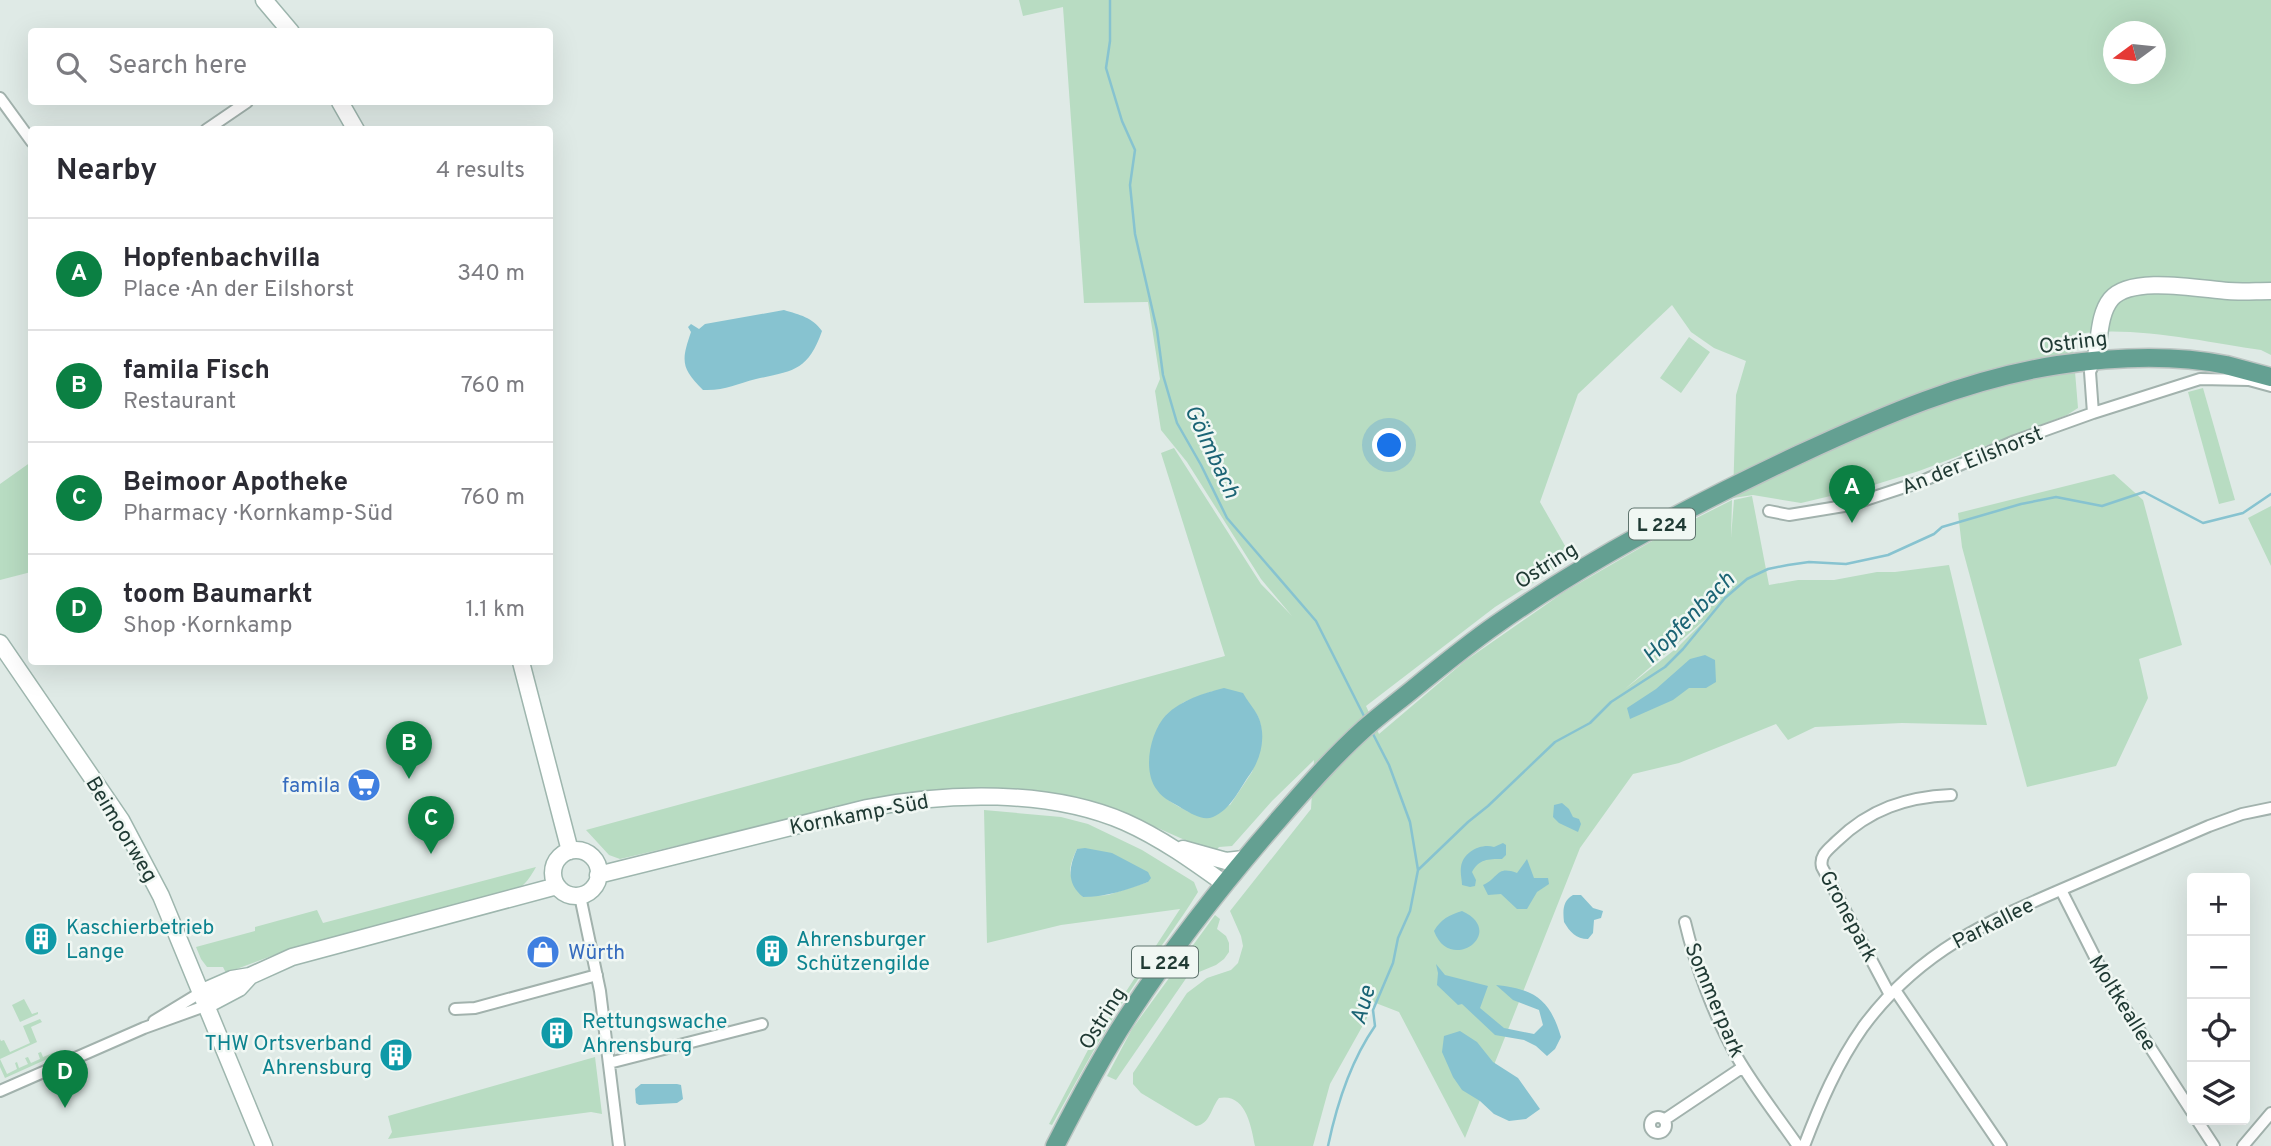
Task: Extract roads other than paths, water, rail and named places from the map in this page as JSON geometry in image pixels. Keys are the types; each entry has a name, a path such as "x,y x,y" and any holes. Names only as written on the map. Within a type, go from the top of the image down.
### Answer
{"main road":[{"name":"Ostring","path":"1055,1146 1124,1023 1150,983 1244,859 1319,774 1365,728 1464,648 1541,595 1720,492 1880,417 1940,394 2022,372 2135,358 2197,361 2271,377"}],"street":[{"path":"264,0 288,28"},
{"path":"0,98 28,136"},
{"path":"212,126 243,105"},
{"path":"342,105 354,126"},
{"path":"2093,413 2090,372 2095,361 2101,323 2110,301 2119,292 2158,285 2271,291"},
{"name":"An der Eilshorst","path":"1769,511 1789,515 1850,505 1920,482 2015,441 2093,413 2200,380 2249,380 2271,386"},
{"name":"Beimoorweg","path":"1,646 135,844 161,895 264,1146"},
{"path":"522,665 570,851"},
{"name":"Gronepark","path":"1893,992 1822,867 1821,858 1849,830 1877,811 1916,798 1951,795"},
{"name":"Kornkamp-Süd","path":"597,870 627,868 886,804 936,799 1003,798 1069,805 1125,822 1171,845 1212,858 1226,861 1244,859"},
{"name":"Parkallee","path":"1803,1146 1827,1089 1864,1026 1893,992 1927,961 1989,921 2217,823 2271,808"},
{"name":"Kornkamp-Süd","path":"1171,845 1225,884"},
{"path":"570,851 589,854 597,870 594,886 580,895 565,893 555,882 555,864 563,854 570,851"},
{"path":"1212,858 1221,870 1225,884"},
{"path":"0,1091 144,1028 187,1014 202,999 239,988 250,976 279,962 517,896 555,882"},
{"name":"Moltkeallee","path":"2061,890 2106,979 2187,1104"},
{"path":"580,895 597,975 619,1146"},
{"name":"Sommerpark","path":"1685,922 1691,950 1721,1025 1743,1067 1803,1146"},
{"path":"455,1009 475,1008 597,975"},
{"path":"1893,992 2001,1146"},
{"path":"609,1063 762,1024"},
{"path":"1664,1120 1743,1067"},
{"path":"2243,1146 2271,1113"},
{"path":"2200,1125 2214,1146"}],"water":[{"path":"784,310 810,320 822,331 811,354 798,367 780,374 711,390 703,390 690,376 685,357 691,332 688,327 691,324 699,329 705,324"},
{"path":"1705,655 1715,660 1716,682 1706,688 1689,688 1673,700 1630,719 1627,708 1656,689 1690,659"},
{"path":"1224,688 1243,693 1256,713 1261,724 1261,748 1253,770 1229,805 1213,817 1201,818 1159,793 1150,773 1150,752 1156,731 1166,715 1193,698"},
{"path":"1562,803 1573,817 1579,819 1581,824 1578,832 1553,817 1554,805"},
{"path":"1503,843 1506,845 1506,855 1502,859 1481,862 1472,872 1476,880 1475,886 1462,885 1461,867 1465,857 1478,848 1494,847"},
{"path":"1077,849 1112,853 1148,872 1151,878 1148,882 1116,892 1083,897 1074,886 1071,874"},
{"path":"1527,859 1534,878 1548,878 1549,884 1537,892 1527,909 1517,909 1501,894 1488,895 1483,885 1501,871 1517,873"},
{"path":"1573,895 1581,895 1593,908 1603,911 1601,918 1594,920 1593,933 1588,939 1574,934 1564,922 1565,904"},
{"path":"1462,911 1475,920 1479,929 1478,938 1462,950 1452,949 1442,944 1434,931 1446,918"},
{"path":"1436,964 1445,975 1488,986 1480,1008 1504,1028 1534,1034 1543,1025 1539,1010 1513,1000 1496,985 1531,993 1546,1005 1557,1024 1561,1037 1555,1049 1547,1056 1524,1040 1495,1035 1437,985"},
{"path":"1460,1031 1477,1042 1493,1062 1518,1078 1540,1109 1526,1119 1509,1121 1494,1114 1462,1090 1442,1052 1444,1036"},
{"path":"641,1084 681,1085 683,1099 677,1103 639,1105 636,1103 635,1089"}],"waterway":[{"name":"Gölmbach","path":"1110,0 1110,41 1106,68 1122,121 1135,150 1130,185 1135,234 1157,330 1163,375 1177,423 1227,518 1316,621 1366,720"},
{"name":"Hopfenbach","path":"1418,870 1555,742 1590,723 1611,702 1665,667 1725,598 1747,579 1768,569 1809,562 1846,564 1888,555 1934,534 1942,527 2021,504 2056,497 2102,506 2144,492 2203,523 2243,513 2271,494"},
{"name":"Aue","path":"1328,1146 1345,1083 1375,1026 1373,1010 1393,963 1398,938 1410,911 1418,870 1410,822 1389,765 1372,732"}],"place":[{"name":"Hopfenbachvilla","path":"1852,523"},
{"name":"famila Fisch","path":"409,779"},
{"name":"famila","path":"364,785"},
{"name":"Beimoor Apotheke","path":"431,854"},
{"name":"Kaschierbetrieb Lange","path":"41,939"},
{"name":"Ahrensburger Schützengilde","path":"772,951"},
{"name":"Würth","path":"543,952"},
{"name":"Rettungswache Ahrensburg","path":"557,1033"},
{"name":"THW Ortsverband Ahrensburg","path":"396,1055"},
{"name":"toom Baumarkt","path":"65,1108"}]}
